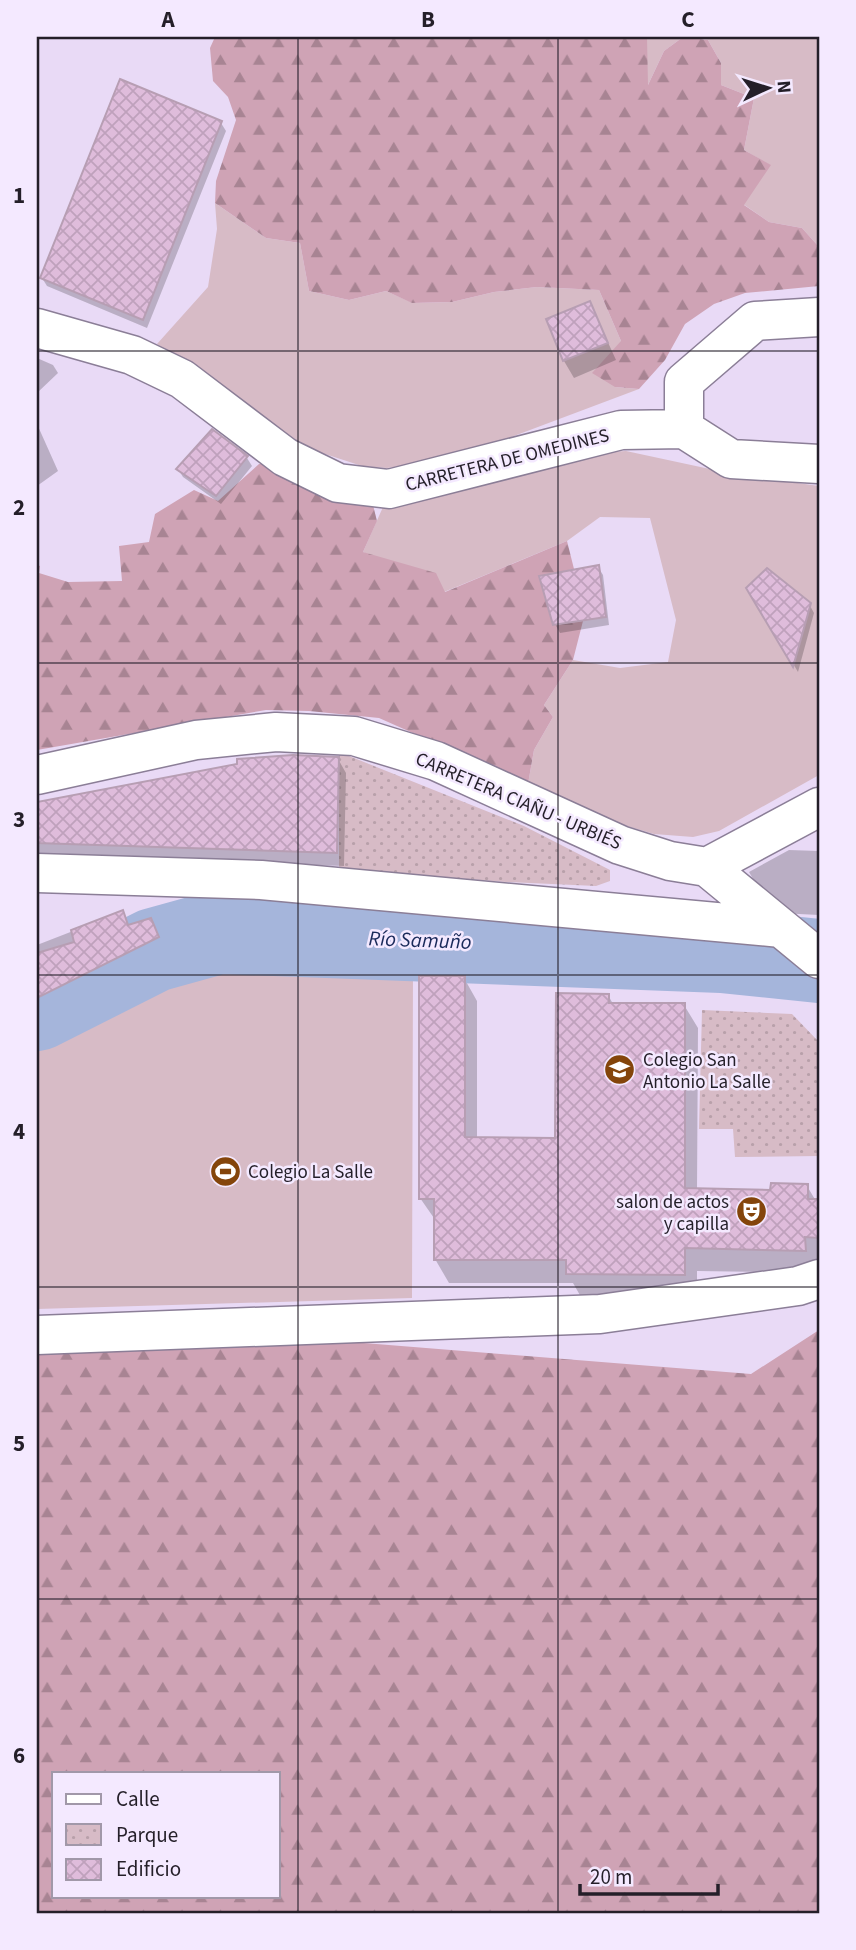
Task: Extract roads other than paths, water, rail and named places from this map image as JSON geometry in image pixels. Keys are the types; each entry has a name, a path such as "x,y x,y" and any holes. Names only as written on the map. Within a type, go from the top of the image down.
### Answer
{"street":[{"path":"819,317 755,321 684,382 684,429 731,459 819,464"},
{"name":"CARRETERA DE OMEDINES","path":"37,328 132,355 182,379 285,457 338,483 389,489 621,430 684,429"},
{"name":"CARRETERA CIAÑU - URBIÉS","path":"37,775 196,740 276,732 354,736 436,761 620,845 670,861 708,867"},
{"path":"819,807 708,867 819,959"},
{"path":"37,873 261,880 781,928"},
{"path":"37,1335 600,1314 798,1286 819,1279"}],"waterway":[{"name":"Río Samuño","path":"37,1009 154,950 219,932 722,951 819,961"}],"place":[{"name":"Colegio San Antonio La Salle","path":"620,1070"},
{"name":"Colegio La Salle","path":"225,1171"},
{"name":"salon de actos y capilla","path":"752,1212"}]}
